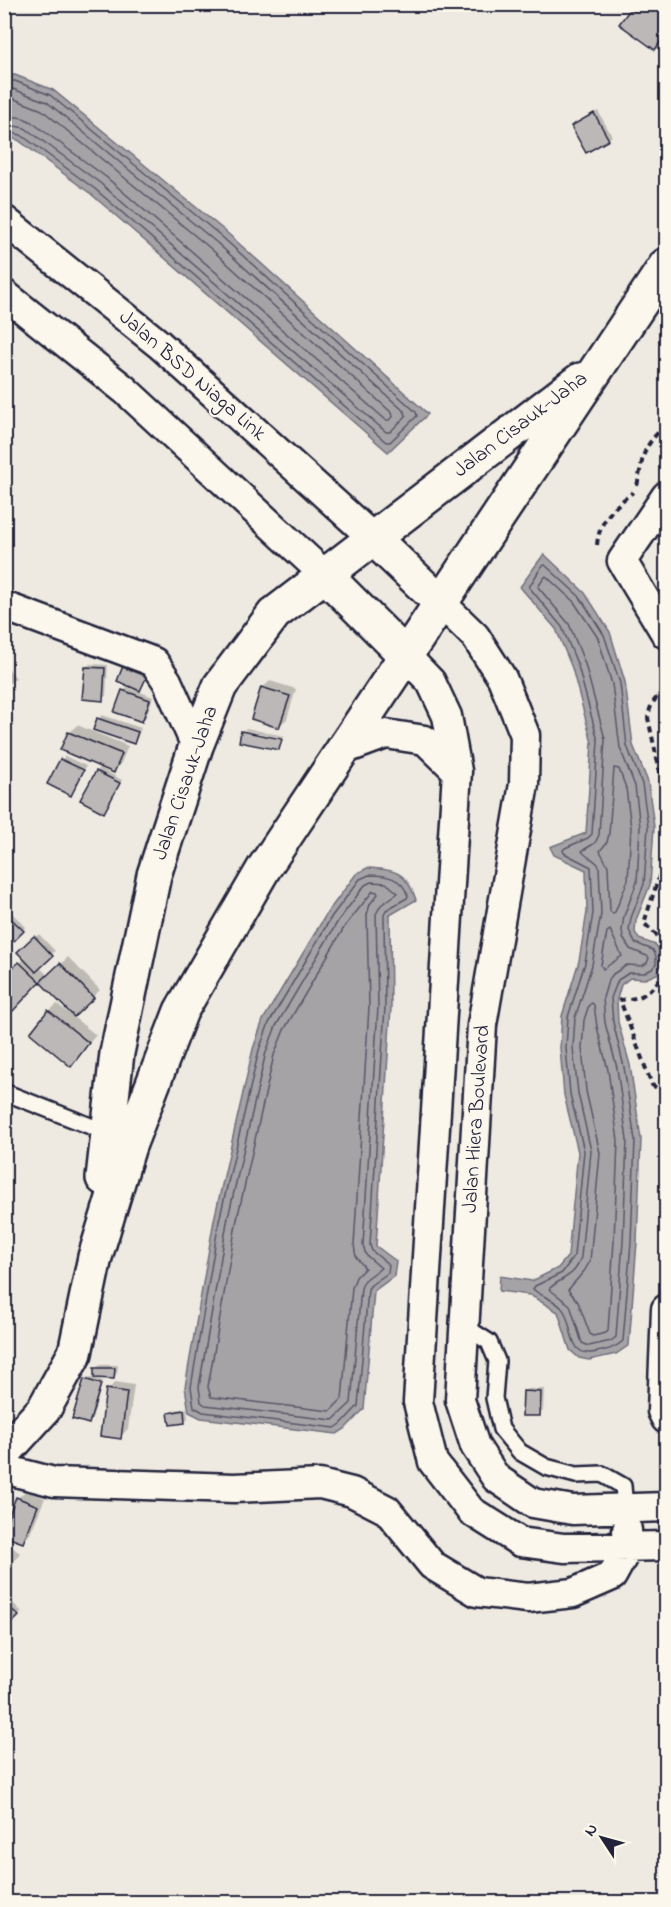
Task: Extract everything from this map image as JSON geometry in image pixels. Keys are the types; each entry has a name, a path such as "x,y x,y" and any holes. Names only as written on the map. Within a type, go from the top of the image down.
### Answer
{"main road":[{"path":"600,364 666,265"},
{"name":"Jalan Cisauk-Jaha","path":"95,1257 117,1053 154,875 196,746 220,686 274,614 600,364"},
{"name":"Jalan Cisauk-Jaha","path":"95,1257 129,1146 181,1011 264,868 600,364"},
{"path":"373,538 441,603"},
{"path":"325,575 406,656"},
{"path":"4,1453 44,1409 75,1353 95,1257"}],"street":[{"name":"Jalan BSD Niaga Link","path":"4,220 159,344 373,538"},
{"path":"4,294 125,390 325,575"},
{"path":"666,496 622,561 666,633"},
{"name":"Jalan Hiera Boulevard","path":"441,603 475,636 502,678 525,735 524,784 482,1025 460,1400 475,1446 496,1478 533,1503 573,1510 666,1507"},
{"path":"4,606 154,662 167,681 196,746"},
{"name":"Jalan Hiera Boulevard","path":"406,656 431,682 447,716 457,771 418,1402 433,1462 471,1511 520,1542 564,1548 666,1546"},
{"path":"343,750 386,734 425,740 457,771"},
{"path":"666,1310 662,1411 666,1419"},
{"path":"4,1469 54,1482 234,1488 320,1484 352,1492 387,1510 432,1565 477,1592 528,1598 573,1593 612,1576 628,1547 625,1508"}],"lane":[{"path":"4,1092 108,1133"},
{"path":"464,1326 489,1342 497,1361 494,1398 501,1429 520,1452 546,1467 576,1475 602,1474 623,1486 625,1508"}],"path":[{"path":"622,561 604,561 596,552 598,535 605,518 637,486 644,451 653,437 666,424"},
{"path":"666,692 655,699 648,718 666,800"},
{"path":"666,855 644,923 663,943 666,961 663,973 656,987 640,997 620,1000 652,1085 657,1088 662,1086 666,1079"},
{"path":"666,1206 664,1238 666,1240"}],"water":[{"path":"15,75 53,90 225,231 428,414 388,452 91,194 18,140 5,137 5,76"},
{"path":"544,554 585,593 610,632 625,682 633,745 648,782 654,827 650,885 636,920 635,932 639,939 656,945 662,954 662,965 657,974 645,979 630,978 621,985 617,999 618,1022 630,1065 641,1139 637,1242 629,1345 616,1354 589,1360 579,1358 570,1350 558,1312 530,1295 499,1291 500,1276 532,1281 558,1268 568,1256 578,1152 564,1095 560,1048 562,1016 579,961 587,912 586,870 554,855 550,847 586,833 592,743 572,668 556,629 520,587"},
{"path":"367,868 385,869 399,874 408,883 416,900 390,915 391,1007 376,1246 396,1261 394,1276 374,1291 364,1409 337,1434 201,1418 189,1412 185,1387 214,1220 253,1049 263,1020 327,913 356,874"}],"building":[{"path":"634,4 649,4 666,17 666,33 655,50 619,24"},
{"path":"594,113 609,140 586,153 571,126"},
{"path":"123,666 147,676 140,691 117,681"},
{"path":"85,667 105,668 103,701 82,699"},
{"path":"261,687 290,696 279,728 251,719"},
{"path":"122,690 150,700 142,722 114,712"},
{"path":"97,718 138,732 134,744 93,730"},
{"path":"241,731 282,739 279,750 239,742"},
{"path":"68,732 122,754 114,773 60,750"},
{"path":"60,759 84,770 71,796 47,784"},
{"path":"96,771 120,783 104,813 80,800"},
{"path":"4,912 24,931 14,941 4,932"},
{"path":"34,936 53,956 36,972 17,952"},
{"path":"19,962 40,982 12,1012 4,1005 4,976"},
{"path":"60,963 94,998 74,1017 40,982"},
{"path":"48,1010 89,1043 71,1067 30,1033"},
{"path":"94,1368 115,1368 114,1379 94,1378"},
{"path":"84,1379 101,1384 89,1424 72,1419"},
{"path":"106,1389 127,1392 121,1439 100,1436"},
{"path":"523,1391 541,1392 540,1416 522,1416"},
{"path":"184,1410 185,1423 170,1425 168,1413"},
{"path":"16,1497 38,1506 23,1543 4,1536 4,1527"},
{"path":"4,1602 19,1616 4,1631"}]}
